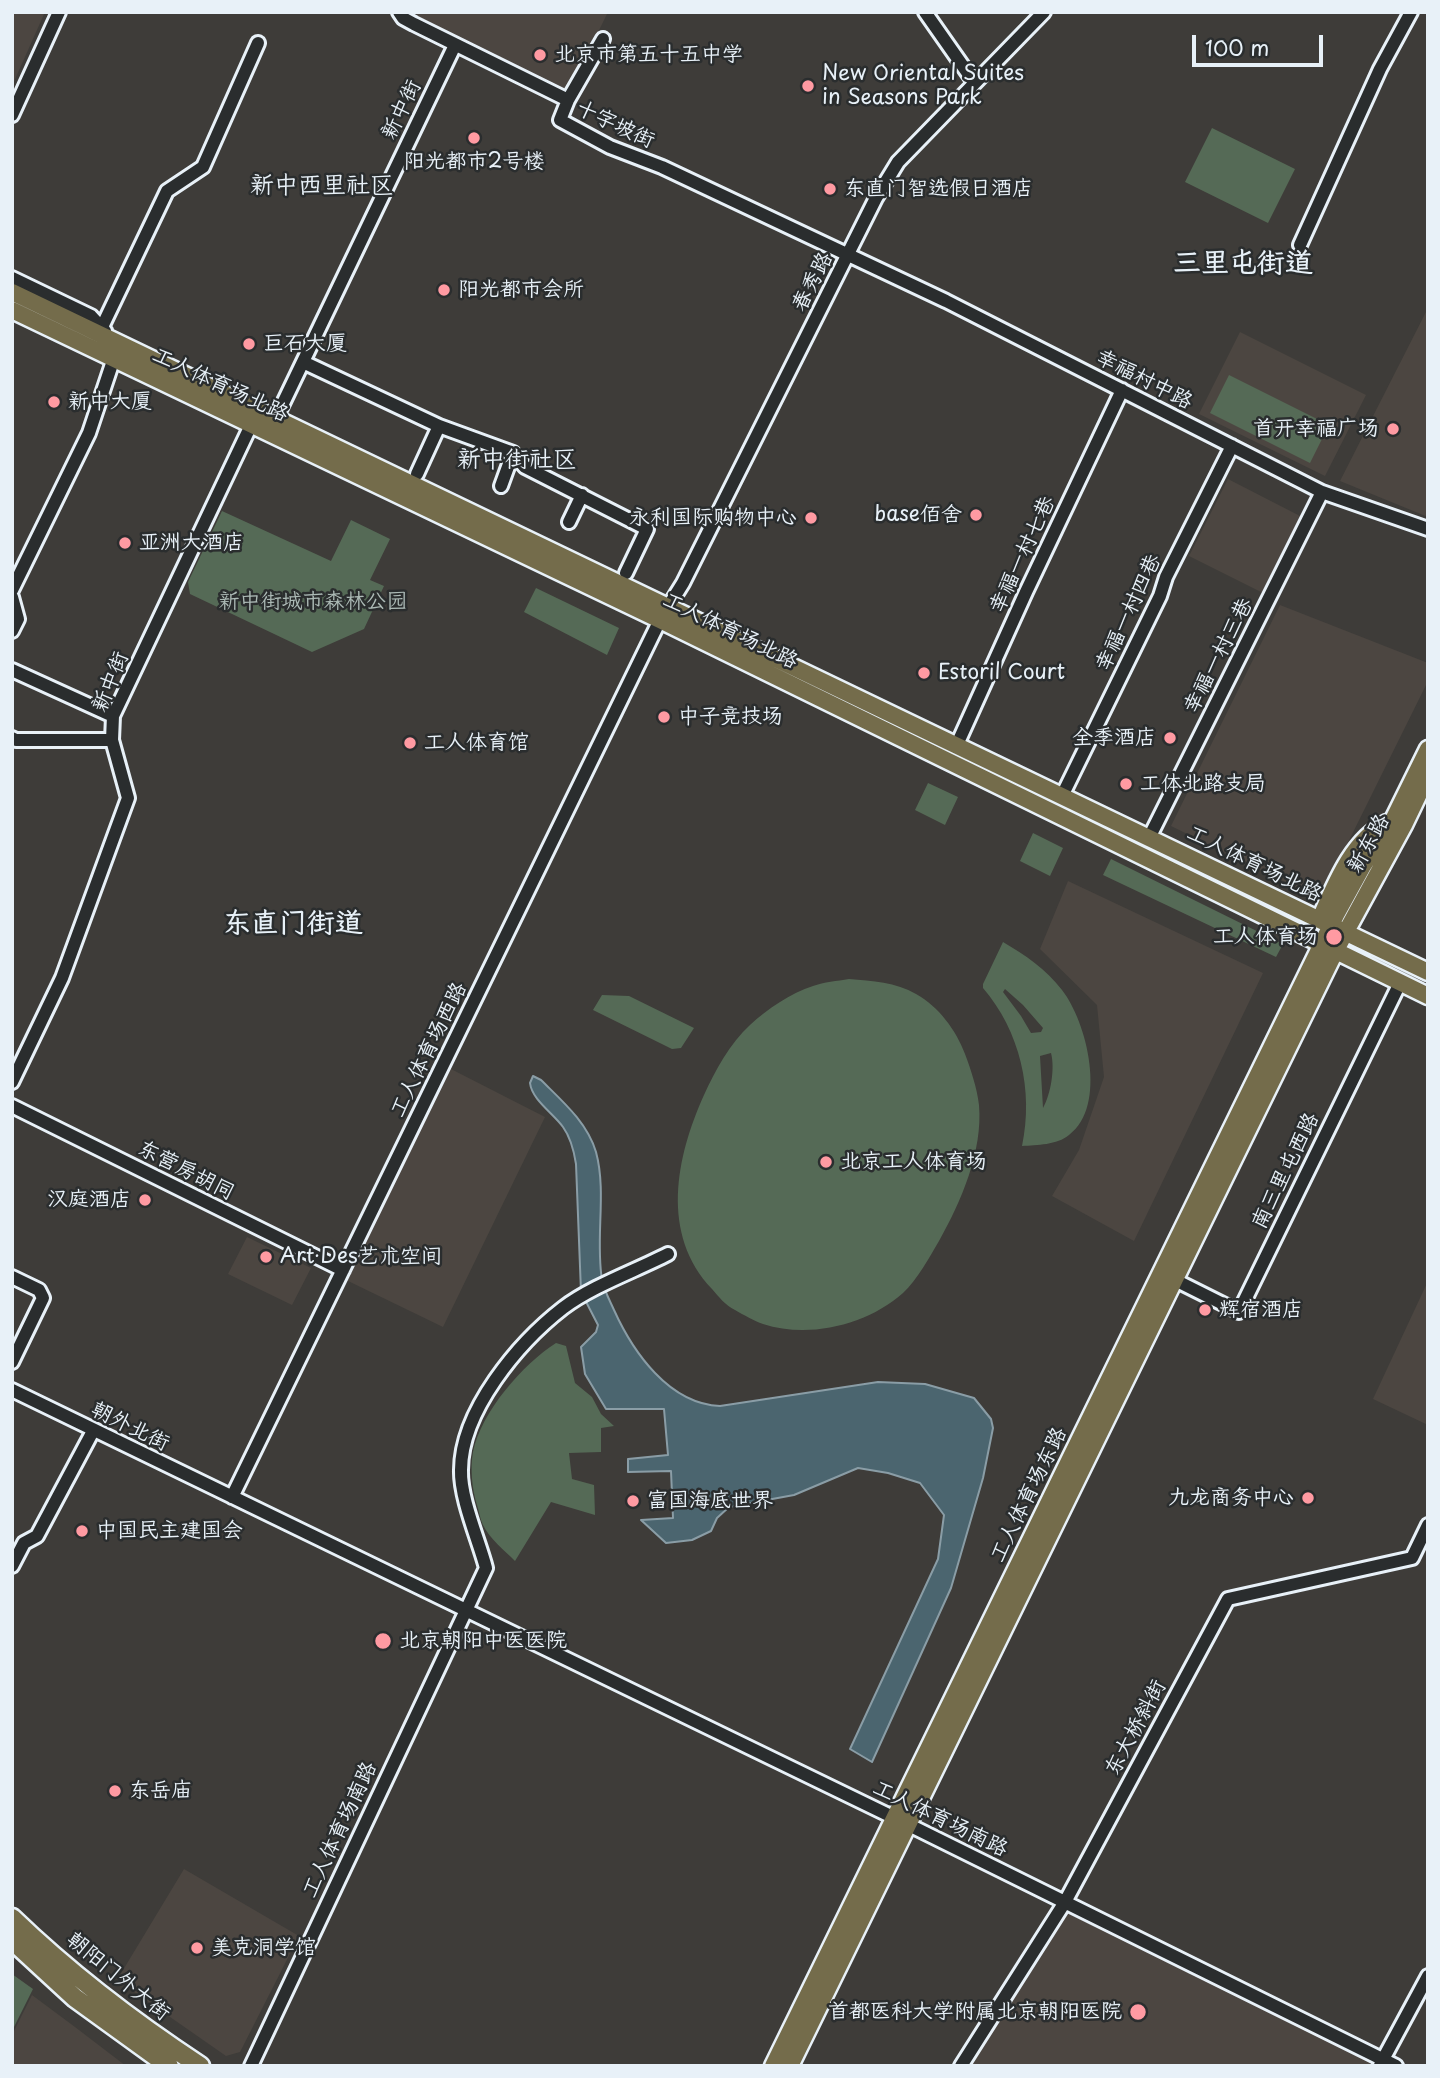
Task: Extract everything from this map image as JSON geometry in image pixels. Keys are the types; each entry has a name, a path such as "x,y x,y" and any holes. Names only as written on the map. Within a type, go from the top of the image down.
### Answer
{"highway":[{"name":"朝阳门外大街","path":"12,1918 102,1997 200,2066"},
{"name":"朝阳门外大街","path":"12,1940 75,1998 169,2066"}],"main road":[{"name":"工人体育场北路","path":"12,292 252,423 1062,796 1428,972"},
{"name":"工人体育场北路","path":"12,310 115,349 276,418 1428,996"},
{"name":"新东路","path":"1332,926 1357,847 1378,827 1393,820 1428,750"},
{"name":"新东路","path":"1332,926 1404,825 1428,775"},
{"path":"1329,947 1332,926"},
{"name":"工人体育场东路","path":"774,2066 1175,1280 1329,947"},
{"name":"工人体育场东路","path":"790,2066 901,1821 1329,947"}],"street":[{"path":"12,115 59,12"},
{"name":"十字坡街","path":"399,12 403,18 568,100 560,120 610,147 662,167 848,255"},
{"path":"925,12 974,82"},
{"name":"春秀路","path":"664,613 683,583 876,198 898,162 1044,12"},
{"path":"1300,245 1380,69 1411,12"},
{"path":"568,100 603,40"},
{"path":"102,327 167,191 203,167 258,43"},
{"name":"新中街","path":"276,418 455,45"},
{"name":"幸福村中路","path":"848,255 1322,492 1428,529"},
{"name":"工人体育场北路","path":"12,278 91,316 102,327 115,349"},
{"path":"12,590 89,433 115,349"},
{"path":"303,362 439,426 513,453 525,467 647,529 626,573"},
{"name":"幸福一村七巷","path":"960,738 1122,390"},
{"name":"新中街","path":"12,1082 62,978 128,798 113,740 113,716 252,423"},
{"path":"416,474 439,426"},
{"name":"幸福一村四巷","path":"1062,796 1160,596 1166,577 1233,446"},
{"path":"501,486 513,453"},
{"name":"幸福一村三巷","path":"1149,838 1322,492"},
{"path":"569,522 582,495"},
{"path":"12,597 18,619 12,631"},
{"name":"工人体育场西路","path":"232,1497 664,613"},
{"path":"12,670 113,716"},
{"path":"12,738 113,740"},
{"name":"南三里屯西路","path":"1175,1280 1239,1312 1400,983"},
{"name":"东营房胡同","path":"12,1106 343,1270"},
{"path":"465,1611 486,1568 460,1474 462,1450 482,1402 507,1362 562,1309 668,1254"},
{"path":"12,1277 38,1290 43,1298 12,1363"},
{"name":"朝外北街","path":"12,1390 232,1497"},
{"path":"12,1566 24,1543 37,1536 93,1431"},
{"name":"工人体育场南路","path":"232,1497 901,1821 1382,2063 1396,2066"},
{"name":"东大桥斜街","path":"961,2066 1065,1902 1228,1599 1412,1558 1428,1525"},
{"name":"工人体育场南路","path":"251,2066 465,1611"},
{"path":"1382,2063 1428,1976"}],"shaded area":[{"path":"12,12 45,12 12,86"},
{"name":"北京市第五十五中学","path":"416,12 608,12 568,93 418,16"},
{"name":"首开幸福广场","path":"1428,308 1428,517 1340,481"},
{"path":"1240,332 1366,395 1325,476 1199,414"},
{"path":"1228,479 1302,517 1263,593 1189,556"},
{"path":"1280,605 1428,663 1428,681 1320,899 1171,826"},
{"path":"1068,881 1263,973 1134,1241 1052,1196 1079,1150 1104,1077 1097,1005 1040,949"},
{"path":"451,1069 545,1117 443,1327 346,1280"},
{"path":"247,1237 311,1268 292,1305 228,1274"},
{"path":"1428,1281 1428,1425 1373,1399"},
{"name":"美克洞学馆","path":"184,1869 299,1936 240,2052 226,2056 117,1980"},
{"name":"首都医科大学附属北京朝阳医院","path":"1065,1912 1376,2060 1373,2066 968,2066"},
{"path":"32,1995 126,2066 12,2066 12,2035"}],"green space":[{"path":"1212,128 1295,169 1268,223 1185,182"},
{"path":"1229,375 1329,425 1310,463 1210,413"},
{"name":"新中街城市森林公园","path":"222,511 331,561 351,520 390,539 370,580 384,586 364,629 312,652 190,594 188,582"},
{"path":"536,588 619,628 607,655 524,612"},
{"path":"928,783 958,797 945,825 915,810"},
{"path":"1033,833 1063,848 1050,876 1020,861"},
{"path":"1111,859 1283,944 1276,957 1103,875"},
{"path":"1003,942 1042,969 1056,982 1071,1004 1085,1042 1091,1085 1088,1105 1081,1122 1059,1141 1022,1146 1026,1104 1021,1062 1006,1023 983,984","holes":["1005,989 1043,1028 1041,1032 1031,1033 1003,992","1051,1053 1052,1081 1043,1108 1040,1056"]},
{"name":"北京工人体育场","path":"849,979 884,983 908,990 932,1005 946,1020 961,1045 975,1086 979,1105 978,1140 969,1176 955,1210 927,1261 903,1293 889,1304 855,1321 818,1329 781,1328 763,1324 728,1306 696,1267 685,1244 679,1220 681,1169 686,1144 704,1095 724,1058 743,1032 772,1007 796,993 817,985"},
{"path":"602,995 629,996 694,1028 681,1048 672,1049 593,1010"},
{"path":"556,1343 566,1346 575,1383 592,1397 601,1414 614,1426 601,1428 601,1452 569,1453 572,1479 594,1485 595,1515 551,1502 515,1561 493,1539 482,1523 473,1485 473,1452 485,1421 505,1390 530,1363"},
{"path":"12,1974 33,1989 12,2031"}],"water":[{"path":"533,1076 541,1080 573,1113 592,1141 601,1183 600,1264 603,1284 631,1342 642,1358 669,1386 702,1403 720,1406 878,1382 925,1384 974,1398 991,1419 993,1428 983,1478 951,1588 872,1762 850,1749 938,1559 944,1515 920,1483 888,1473 858,1468 794,1495 729,1507 717,1518 711,1531 692,1540 666,1543 641,1520 673,1518 671,1471 628,1472 628,1459 668,1455 664,1409 606,1409 585,1374 581,1347 596,1332 598,1325 581,1292 576,1164 566,1131 539,1101 532,1089 530,1083"}],"place":[{"name":"北京市第五十五中学","path":"540,55"},
{"name":"New Oriental Suites in Seasons Park","path":"808,86"},
{"name":"阳光都市2号楼","path":"474,138"},
{"name":"东直门智选假日酒店","path":"830,189"},
{"name":"阳光都市会所","path":"444,290"},
{"name":"巨石大厦","path":"249,344"},
{"name":"新中大厦","path":"54,402"},
{"name":"首开幸福广场","path":"1393,429"},
{"name":"base佰舍","path":"976,515"},
{"name":"永利国际购物中心","path":"811,518"},
{"name":"亚洲大酒店","path":"125,543"},
{"name":"Estoril Court","path":"924,673"},
{"name":"中子竞技场","path":"664,717"},
{"name":"全季酒店","path":"1170,738"},
{"name":"工人体育馆","path":"410,743"},
{"name":"工体北路支局","path":"1126,784"},
{"name":"工人体育场","path":"1334,937"},
{"name":"北京工人体育场","path":"826,1162"},
{"name":"汉庭酒店","path":"145,1200"},
{"name":"Art·Des艺术空间","path":"266,1257"},
{"name":"辉宿酒店","path":"1205,1310"},
{"name":"九龙商务中心","path":"1308,1498"},
{"name":"富国海底世界","path":"633,1501"},
{"name":"中国民主建国会","path":"82,1531"},
{"name":"北京朝阳中医医院","path":"383,1641"},
{"name":"东岳庙","path":"115,1791"},
{"name":"美克洞学馆","path":"197,1948"},
{"name":"首都医科大学附属北京朝阳医院","path":"1138,2012"}],"district":[{"name":"新中西里社区","path":"322,186"},
{"name":"三里屯街道","path":"1243,264"},
{"name":"新中街社区","path":"517,460"},
{"name":"东直门街道","path":"293,924"}]}
